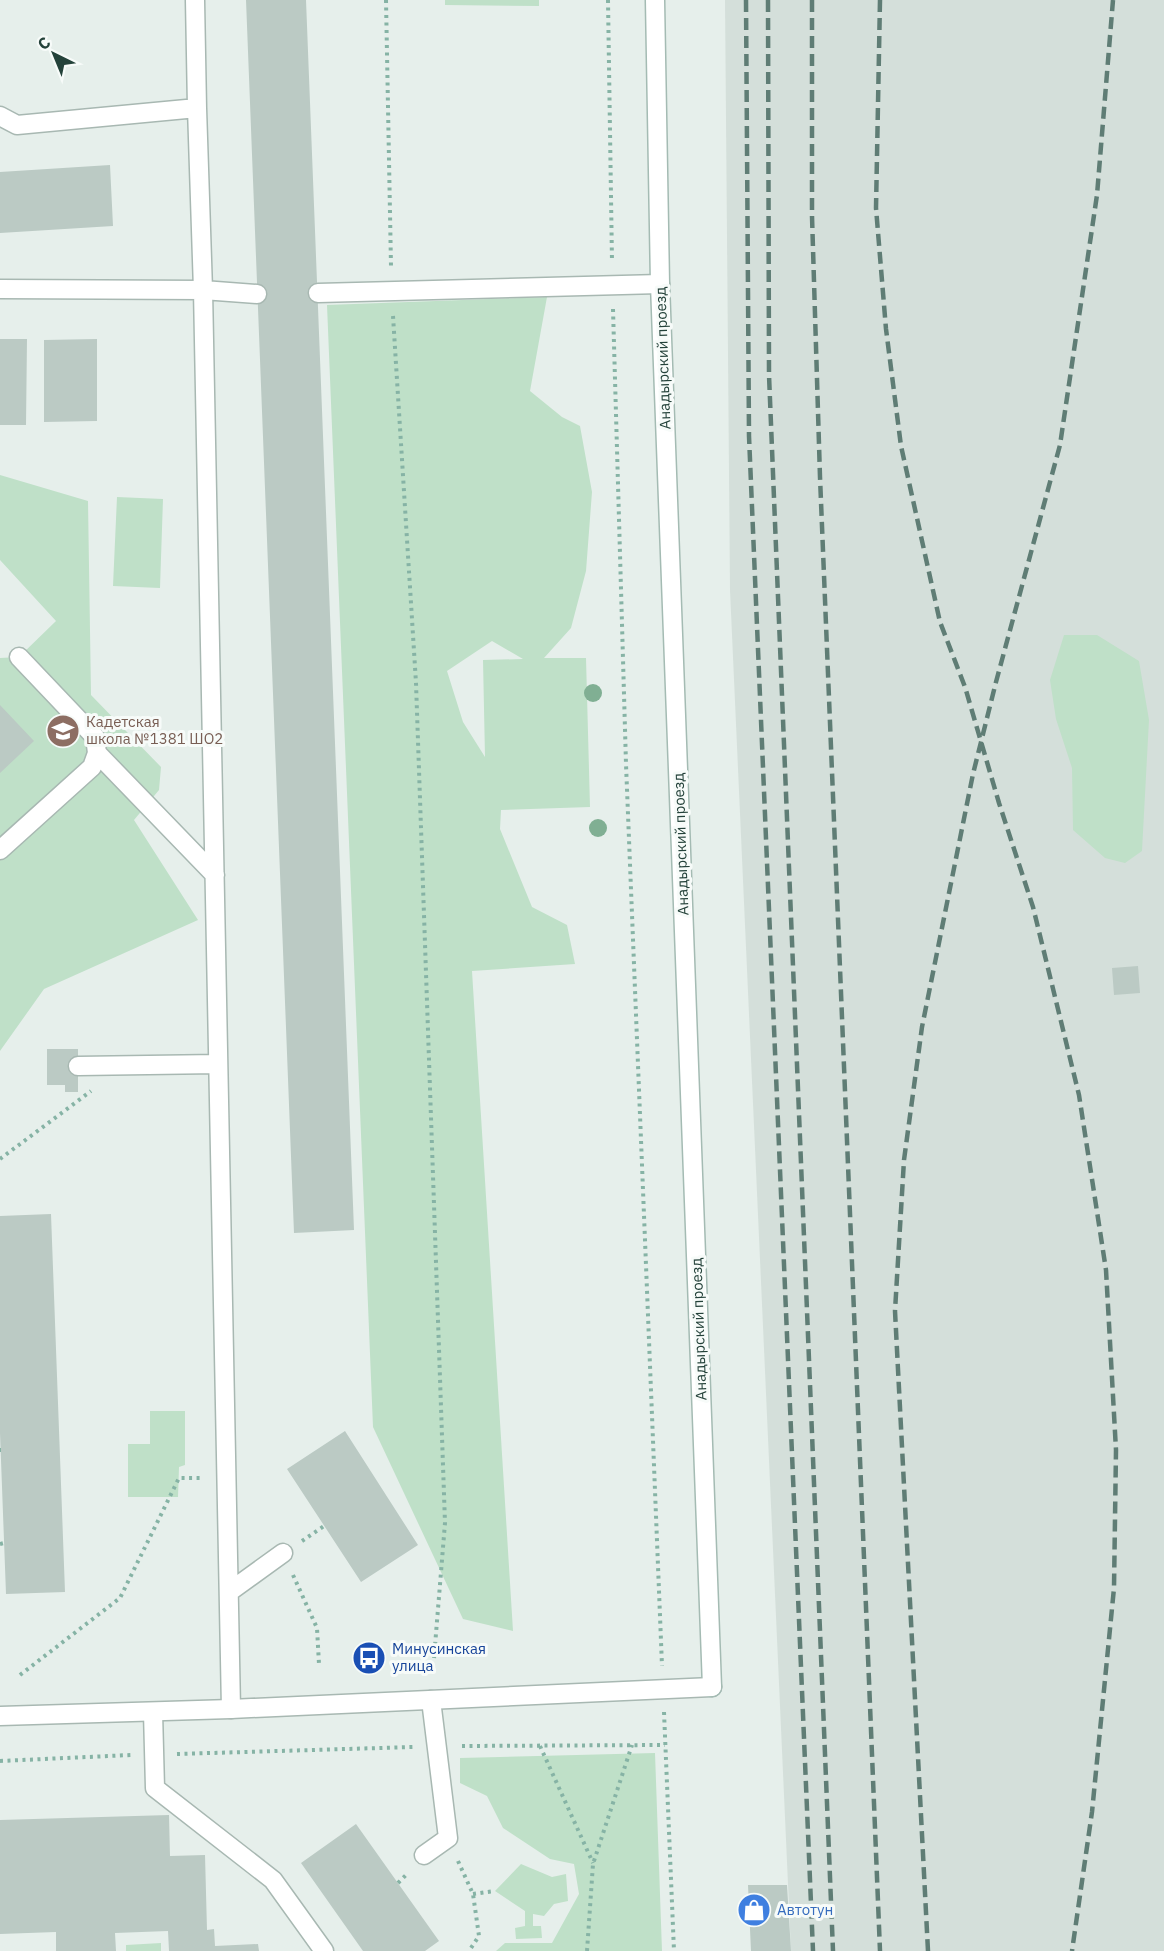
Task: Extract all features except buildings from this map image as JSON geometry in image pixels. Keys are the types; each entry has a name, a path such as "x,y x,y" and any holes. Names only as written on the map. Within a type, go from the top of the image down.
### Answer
{"street":[{"path":"195,0 203,290 231,1709"},
{"name":"Анадырский проезд","path":"655,0 660,284 712,1687 663,1689"},
{"path":"0,116 17,125 197,108"},
{"path":"318,293 660,284"},
{"path":"0,289 203,290 258,294"},
{"path":"0,850 92,767 97,753 95,737 19,657"},
{"path":"97,753 215,875"},
{"path":"78,1066 218,1064"},
{"path":"229,1593 284,1553"},
{"path":"0,1716 231,1709 663,1689"},
{"path":"424,1855 448,1838 431,1700"},
{"path":"153,1712 155,1788 273,1880 324,1951"}],"path":[{"path":"386,0 392,291 416,683 445,1523 434,1658"},
{"path":"608,0 613,285 626,752 674,1951"},
{"path":"0,1159 94,1089 97,1066"},
{"path":"20,1675 120,1598 179,1478"},
{"path":"284,1553 317,1628 319,1664"},
{"path":"587,1951 593,1864 632,1745"},
{"path":"540,1746 593,1864"},
{"path":"0,1761 154,1754"},
{"path":"448,1838 473,1894 478,1936 469,1951"},
{"path":"473,1894 495,1891"}],"shaded area":[{"path":"725,0 1164,0 1164,1951 791,1951 730,590"}],"green space":[{"path":"445,0 539,0 539,6 445,5"},
{"path":"547,297 530,391 562,417 580,426 592,492 586,571 571,628 544,658 586,658 590,807 501,810 500,829 532,907 567,925 575,964 472,971 513,1631 463,1619 373,1427 327,305","holes":["492,641 523,659 483,660 485,757 463,722 447,671"]},
{"name":"Кадетская школа №1381 ШО2","path":"0,475 88,501 91,695 161,767 159,790 134,820 198,920 44,989 0,1051 0,658 19,657 56,621 0,560"},
{"path":"117,497 163,499 160,588 113,586"},
{"path":"1064,635 1097,635 1139,661 1149,720 1142,851 1125,863 1105,858 1073,830 1072,768 1056,719 1050,680"},
{"path":"150,1411 185,1411 185,1465 179,1467 178,1497 128,1497 128,1444 150,1444"},
{"path":"655,1753 662,1951 496,1951 505,1943 552,1943 579,1894 574,1864 550,1859 503,1828 487,1796 460,1783 460,1758"},
{"path":"521,1864 552,1877 566,1874 568,1901 554,1904 544,1916 533,1914 533,1926 541,1926 542,1938 516,1939 515,1928 525,1926 525,1911 495,1891"},
{"path":"161,1943 161,1951 126,1951 126,1945"}],"railway":[{"path":"746,0 749,436 813,1951"},
{"path":"768,0 769,375 833,1951"},
{"path":"812,0 812,216 820,477 880,1951"},
{"path":"880,0 876,208 886,329 901,446 940,622 965,687 1033,907 1079,1095 1106,1270 1116,1450 1114,1588 1092,1812 1072,1951"},
{"path":"928,1951 895,1311 904,1160 922,1027 973,774 1060,445 1097,195 1113,0"}],"place":[{"name":"Кадетская школа №1381 ШО2","path":"63,731"},
{"name":"Минусинская улица","path":"369,1658"},
{"name":"Автотун","path":"754,1910"}]}
